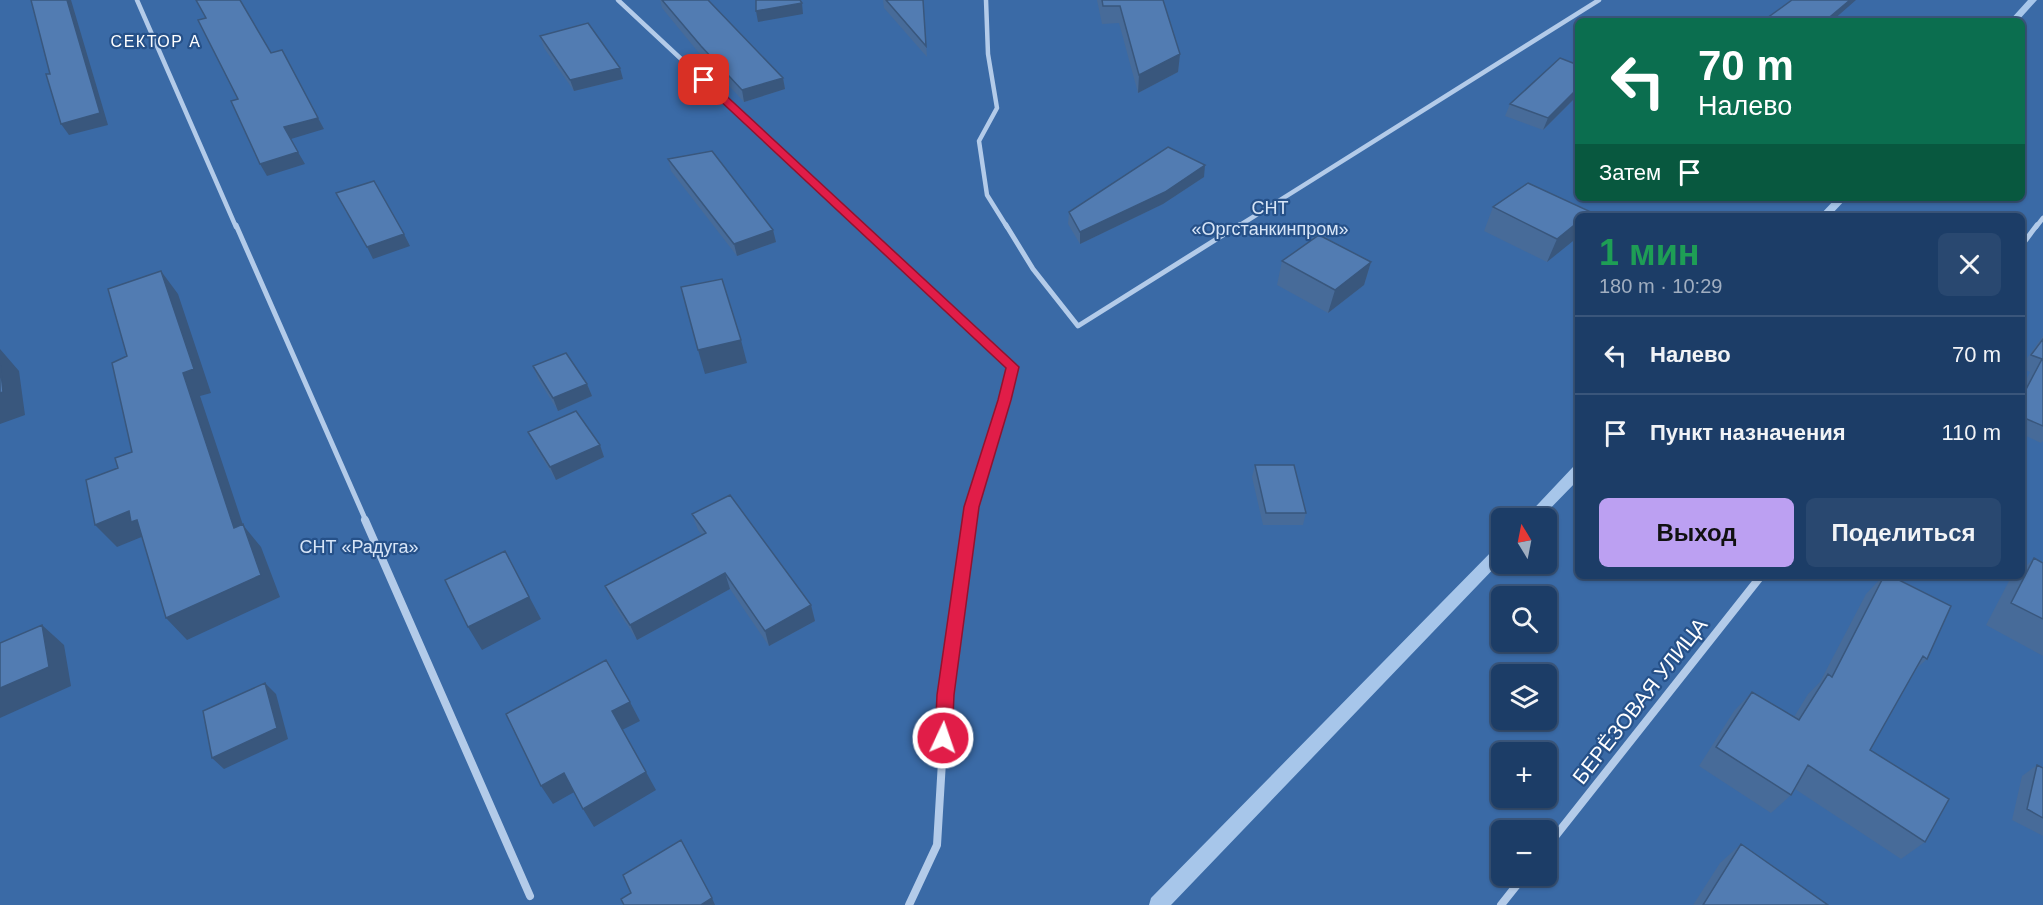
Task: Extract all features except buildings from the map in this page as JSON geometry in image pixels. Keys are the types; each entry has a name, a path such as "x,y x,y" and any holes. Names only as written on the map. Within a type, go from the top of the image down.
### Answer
{"street":[{"path":"137,0 530,896"},
{"path":"618,0 1012,367 1005,400 971,507 946,695 937,845 909,905"},
{"path":"986,0 988,54 997,108 979,141 987,195 1033,269 1078,326 1599,0"},
{"path":"2025,241 2043,218"},
{"name":"БЕРЁЗОВАЯ УЛИЦА","path":"1557,834 1759,579"},
{"path":"1502,905 1516,886"}],"green space":[{"path":"0,0 2043,0 2043,905 0,905"}],"waterway":[{"path":"2016,18 2033,0"},
{"path":"1827,213 1839,201"},
{"path":"1542,508 1575,474"},
{"path":"1158,905 1491,561"}],"district":[{"name":"СЕКТОР А","path":"156,41"}],"route":[{"path":"704,80 1012,367 1005,400 971,507 946,695 943,738"}],"park label":[{"name":"СНТ «Оргстанкинпром»","path":"1270,218"},
{"name":"СНТ «Радуга»","path":"359,547"}]}
